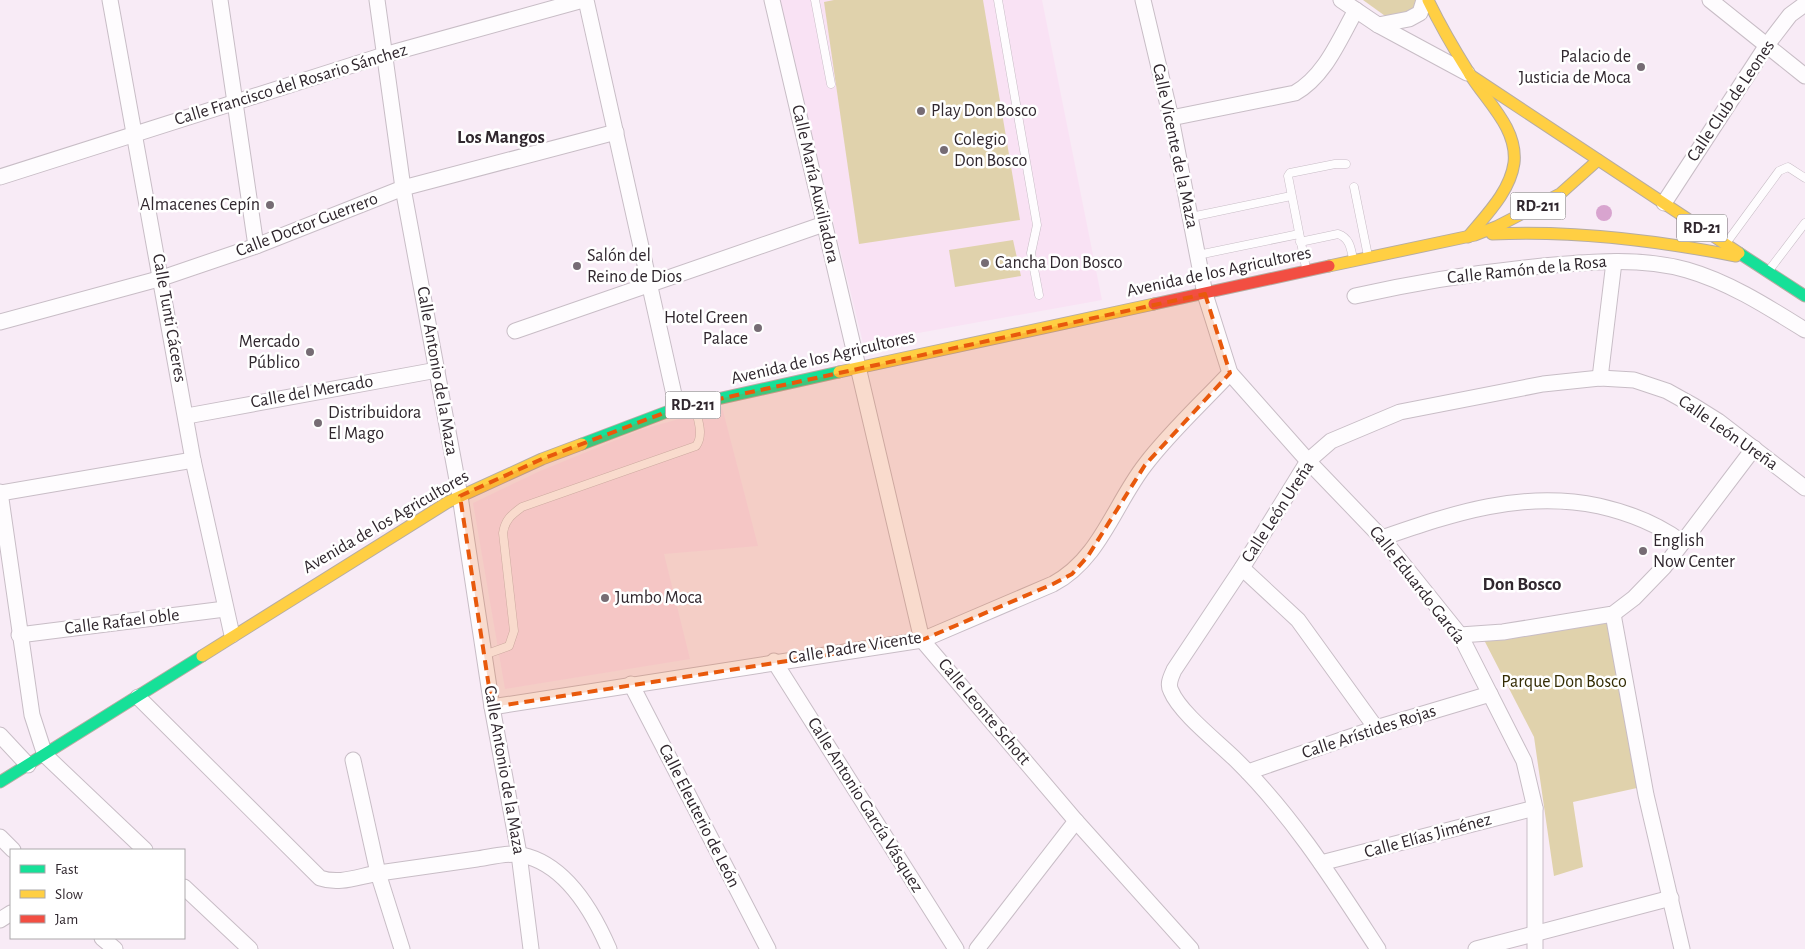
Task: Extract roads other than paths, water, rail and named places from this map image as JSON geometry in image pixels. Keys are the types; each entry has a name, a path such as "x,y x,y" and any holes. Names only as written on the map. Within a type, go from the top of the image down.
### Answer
{"main road":[{"name":"RD-21","path":"1428,0 1470,75 1805,296"},
{"path":"1470,75 1502,120 1514,153 1510,176 1499,197 1471,236"},
{"name":"Avenida de los Agricultores","path":"0,782 232,635 460,496 542,459 677,408 1471,236 1498,226 1560,194 1598,160"},
{"path":"1471,236 1540,232 1619,236 1679,244 1748,258"}],"street":[{"name":"Calle Tunti Cáceres","path":"110,0 187,416 193,460 232,635"},
{"path":"220,0 256,246"},
{"name":"Calle Antonio de la Maza","path":"376,0 403,188 460,496 492,707 519,854 531,949"},
{"name":"Calle Francisco del Rosario Sánchez","path":"0,177 384,55 585,0"},
{"path":"585,0 677,408"},
{"name":"Calle María Auxiliadora","path":"772,0 824,224 860,367"},
{"name":"Calle Vicente de la Maza","path":"1143,0 1171,118 1205,294"},
{"path":"1340,0 1378,25 1470,75"},
{"path":"1378,25 1409,18 1420,13 1424,0"},
{"path":"1710,0 1805,76"},
{"name":"Calle Club de Leones","path":"1664,202 1767,45 1790,15 1805,4"},
{"path":"1171,118 1295,93 1310,85 1321,71 1356,10"},
{"name":"Calle Doctor Guerrero","path":"0,322 162,278 256,246 403,188 616,132"},
{"path":"515,331 824,224"},
{"path":"1600,378 1614,262"},
{"name":"Calle Ramón de la Rosa","path":"1355,296 1413,283 1510,269 1614,262 1648,264 1687,270 1731,288 1805,330"},
{"name":"Calle Eduardo García","path":"1205,294 1230,373 1308,461 1382,538 1460,635 1524,761 1535,808 1535,949"},
{"name":"Calle Leonte Schott","path":"860,367 922,640 1076,821 1191,949"},
{"name":"Calle del Mercado","path":"187,416 437,370"},
{"name":"Calle Padre Vicente","path":"492,707 774,661 922,640 1053,584 1072,574 1088,556 1144,465 1230,373"},
{"name":"Calle León Ureña","path":"1378,949 1288,817 1248,772 1196,722 1170,690 1170,680 1174,670 1242,568 1308,461 1331,441 1400,412 1542,384 1600,378 1634,380 1666,391 1718,421 1805,488"},
{"path":"1460,635 1503,632 1613,614 1634,598 1664,567 1754,448"},
{"path":"144,849 45,755 32,715 0,493 193,460"},
{"path":"1382,538 1451,514 1482,507 1546,500 1577,502 1640,518 1662,527 1682,542"},
{"path":"1242,568 1298,620 1376,728"},
{"name":"Calle Rafael oble","path":"20,635 225,609"},
{"path":"1613,614 1646,795 1682,949"},
{"name":"Calle Antonio García Vásquez","path":"774,661 956,949"},
{"name":"Calle Eleuterio de León","path":"631,684 768,949"},
{"name":"Calle Arístides Rojas","path":"1248,772 1376,728 1490,694"},
{"path":"138,696 314,874 335,882 378,873 519,854 533,858 561,876 588,909 609,949"},
{"path":"0,735 28,765"},
{"path":"353,760 378,873 402,949"},
{"name":"Calle Elías Jiménez","path":"1321,863 1535,808"},
{"path":"977,949 1076,821"},
{"path":"0,837 12,849"},
{"path":"185,888 250,949"},
{"path":"1476,949 1535,932 1671,898"},
{"path":"103,939 114,949"}],"lane":[{"path":"815,0 831,84"},
{"path":"998,0 1037,225 1031,253 1040,295"},
{"path":"1306,272 1287,178 1290,173 1336,164 1346,164"},
{"path":"1726,243 1779,171 1788,167 1805,178"},
{"path":"1354,187 1368,258"},
{"path":"1191,217 1291,196"},
{"path":"1768,271 1805,223"},
{"path":"1198,255 1300,238 1338,234 1343,236 1350,245 1353,262"},
{"path":"484,654 509,646 514,630 503,534 508,518 522,507 696,446 700,440 700,432 694,404"}],"place":[{"name":"Palacio de Justicia de Moca","path":"1641,67"},
{"name":"Play Don Bosco","path":"921,111"},
{"name":"Colegio Don Bosco","path":"944,150"},
{"name":"Almacenes Cepín","path":"270,205"},
{"name":"Cancha Don Bosco","path":"985,263"},
{"name":"Salón del Reino de Dios","path":"577,266"},
{"name":"Hotel Green Palace","path":"758,328"},
{"name":"Mercado Público","path":"310,352"},
{"name":"Distribuidora El Mago","path":"318,423"},
{"name":"English Now Center","path":"1643,551"},
{"name":"Jumbo Moca","path":"605,598"}],"district":[{"name":"Los Mangos","path":"501,137"},
{"name":"Don Bosco","path":"1522,584"}],"park label":[{"name":"Parque Don Bosco","path":"1564,682"}]}
